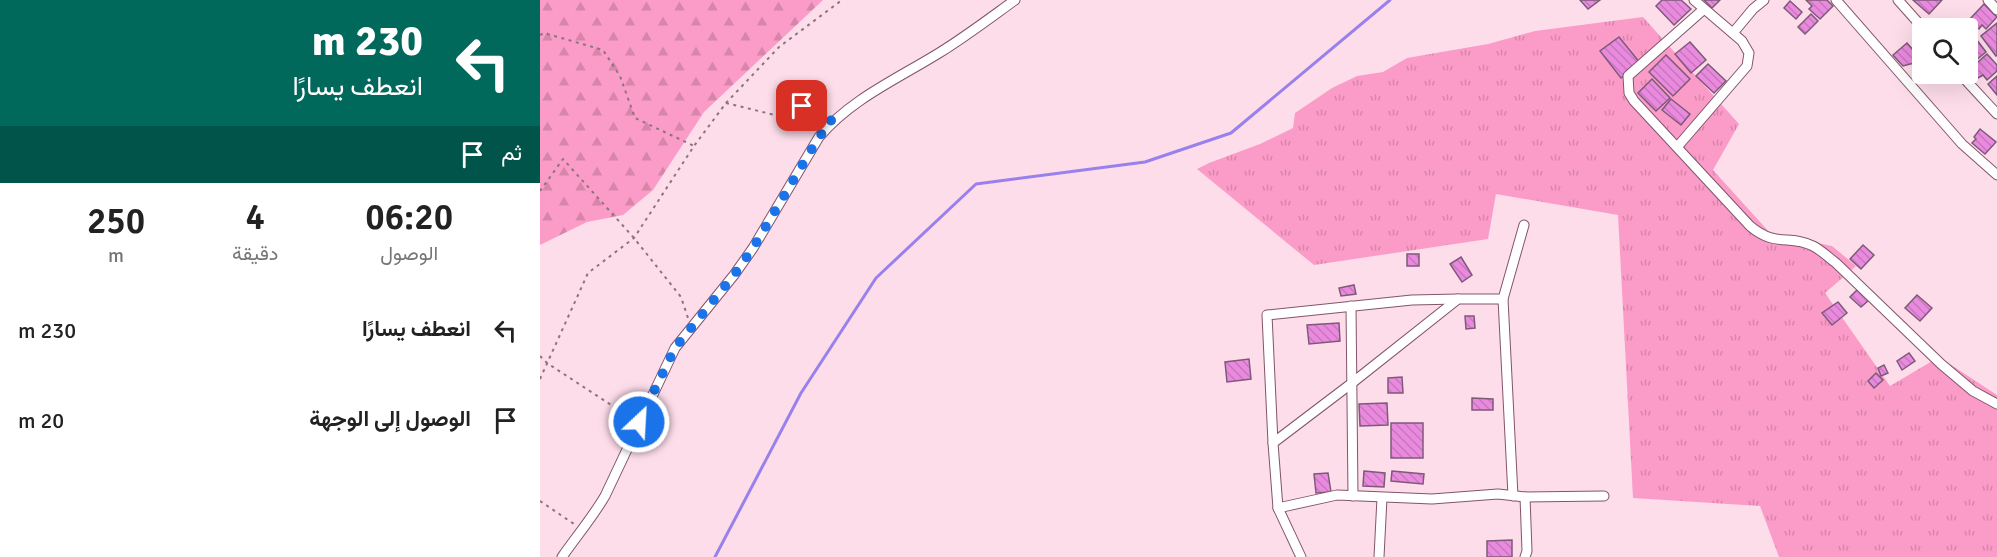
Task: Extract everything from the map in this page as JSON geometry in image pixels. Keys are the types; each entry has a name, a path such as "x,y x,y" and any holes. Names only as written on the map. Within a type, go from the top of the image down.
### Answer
{"street":[{"path":"562,557 594,516 605,496 675,348 747,257 819,137 832,121 852,105 941,52 1015,0"},
{"path":"1678,146 1747,66 1749,53 1742,41 1694,0"},
{"path":"1733,33 1753,9 1764,0"},
{"path":"1836,0 1962,144 1997,175"},
{"path":"1898,0 1914,18"},
{"path":"1988,0 1997,10"},
{"path":"1704,9 1628,76 1629,93 1634,101 1750,226 1762,236 1811,245 1818,249 1836,263 1941,364 1973,391 1997,404"},
{"path":"1969,84 1997,114"},
{"path":"1514,496 1503,299 1524,225"},
{"path":"1273,443 1458,299"},
{"path":"1301,557 1278,508 1268,315 1412,300 1503,299"},
{"path":"1351,306 1353,496"},
{"path":"1278,508 1337,495 1432,499 1498,494 1525,497 1604,496"},
{"path":"1525,497 1527,551 1525,557"},
{"path":"1379,557 1382,498"}],"path":[{"path":"540,379 588,273 634,238 726,103 779,47 842,0"},
{"path":"540,35 544,33 603,50 620,76 634,118 694,147"},
{"path":"726,103 779,116 802,106 832,121"},
{"path":"540,191 563,159 634,238 681,297 691,326"},
{"path":"540,356 547,363 639,422"},
{"path":"540,501 582,529"}],"green space":[{"path":"540,0 823,0 704,112 653,190 623,215 587,222 540,245"},
{"path":"1643,17 1739,124 1713,170 1780,244 1818,243 1832,246 1856,266 1825,293 1890,386 1939,357 1997,395 1997,557 1779,557 1760,506 1633,498 1618,215 1496,194 1488,239 1314,265 1197,169 1293,128 1295,113 1332,88 1357,76 1383,72 1407,58 1488,44 1535,31"}],"building":[{"path":"1580,0 1600,0 1588,9"},
{"path":"1662,0 1681,0 1691,9 1674,25 1656,6"},
{"path":"1704,0 1720,0 1712,8"},
{"path":"1806,0 1827,0 1833,6 1820,19 1809,9 1812,6"},
{"path":"1913,0 1942,0 1929,14"},
{"path":"1790,1 1802,12 1796,19 1784,8"},
{"path":"1984,4 1997,17 1986,29 1982,25 1978,28 1978,18 1971,18"},
{"path":"1811,14 1818,21 1805,34 1798,27"},
{"path":"1997,23 1997,55 1996,56 1981,36"},
{"path":"1619,37 1640,63 1621,78 1600,51"},
{"path":"1690,42 1706,60 1691,73 1675,54"},
{"path":"1978,42 1986,52 1978,59"},
{"path":"1907,43 1912,49 1912,64 1903,66 1893,55"},
{"path":"1987,54 1997,65 1997,71 1987,80 1983,75 1978,78 1978,62"},
{"path":"1666,55 1690,79 1673,96 1649,72"},
{"path":"1708,64 1726,81 1714,93 1696,76"},
{"path":"1997,76 1997,95 1988,84"},
{"path":"1652,79 1670,98 1656,111 1638,93"},
{"path":"1671,99 1690,114 1681,125 1662,110"},
{"path":"1980,129 1996,142 1985,154 1972,143"},
{"path":"1863,245 1874,255 1861,269 1850,259"},
{"path":"1407,254 1419,254 1419,266 1407,266"},
{"path":"1461,257 1472,275 1462,282 1450,264"},
{"path":"1354,285 1356,294 1341,296 1339,288"},
{"path":"1858,289 1869,300 1861,307 1850,297"},
{"path":"1917,295 1932,308 1920,321 1905,308"},
{"path":"1838,302 1847,313 1832,325 1822,313"},
{"path":"1465,316 1474,316 1475,328 1466,329"},
{"path":"1339,323 1340,341 1309,344 1307,325"},
{"path":"1909,353 1915,361 1902,370 1897,361"},
{"path":"1249,359 1251,379 1227,382 1225,362"},
{"path":"1884,365 1888,373 1881,376 1878,368"},
{"path":"1876,373 1883,380 1874,388 1868,381"},
{"path":"1402,377 1403,393 1388,393 1388,378"},
{"path":"1472,398 1493,399 1493,410 1472,410"},
{"path":"1387,403 1388,425 1360,426 1359,404"},
{"path":"1391,423 1423,423 1423,458 1391,458"},
{"path":"1364,471 1385,473 1384,487 1363,486"},
{"path":"1392,471 1424,474 1423,484 1391,481"},
{"path":"1328,473 1331,492 1316,493 1314,474"},
{"path":"1512,540 1512,557 1487,557 1487,541"}],"waterway":[{"path":"715,557 801,393 876,278 976,184 1145,162 1231,133 1390,0"}],"route":[{"path":"639,422 675,348 753,248 819,137 832,121 802,106"}]}
